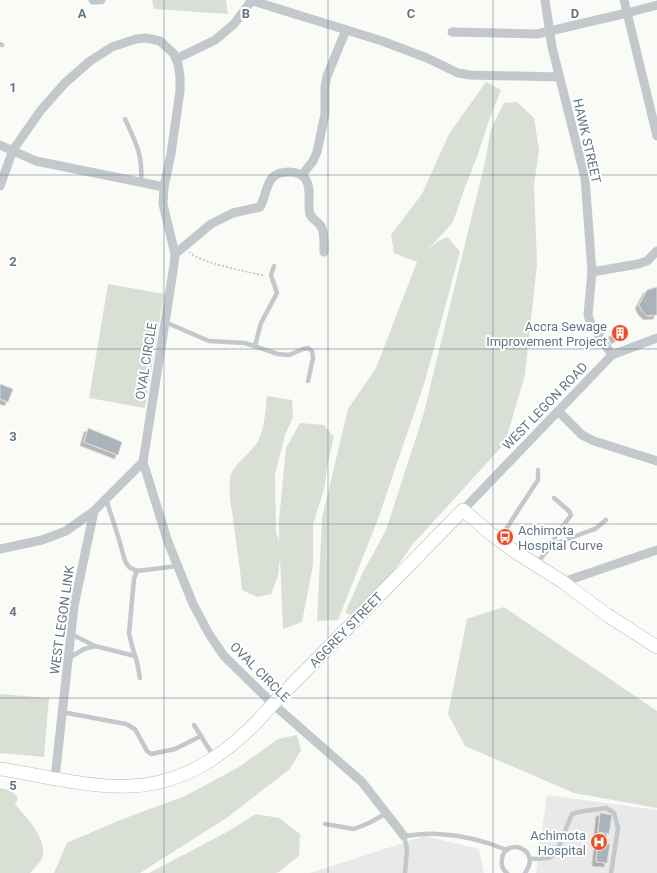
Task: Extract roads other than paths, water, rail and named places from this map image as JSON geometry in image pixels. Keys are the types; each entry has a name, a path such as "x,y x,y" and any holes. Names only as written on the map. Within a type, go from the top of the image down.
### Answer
{"main road":[{"path":"463,510 491,534 657,648"},
{"name":"AGGREY STREET","path":"0,770 91,784 128,787 142,786 182,776 215,758 246,732 463,510"}],"street":[{"path":"92,0 101,0"},
{"path":"176,59 215,40 234,24 251,0 382,41 427,58 458,73 470,75 559,77"},
{"name":"HAWK STREET","path":"545,0 559,77 585,178 592,272 588,315 590,322 612,355"},
{"path":"624,0 657,136"},
{"path":"452,32 523,35 537,34 628,14 657,5"},
{"path":"302,175 313,161 317,152 325,114 325,87 327,76 346,30"},
{"name":"OVAL CIRCLE","path":"0,186 12,150 41,110 65,83 90,61 112,47 136,39 146,38 160,41 168,47 176,59 180,76 180,91 171,154 164,187 164,209 175,254 172,282 143,462 177,566 193,604 209,634 224,656 273,704 362,782 404,836"},
{"path":"0,145 36,161 164,187"},
{"path":"175,254 211,224 233,213 260,207 267,185 271,178 287,172 294,172 302,175 306,180 311,215 322,229 324,252"},
{"path":"592,272 638,264 647,261 657,251"},
{"name":"WEST LEGON ROAD","path":"463,510 559,412 612,355 657,338"},
{"path":"559,412 582,434 594,441 657,461"},
{"path":"0,549 42,540 66,531 94,511 143,462"},
{"name":"WEST LEGON LINK","path":"55,778 74,606 94,511"},
{"path":"563,582 657,550"}],"lane":[{"path":"125,119 140,154 142,167 141,182"},
{"path":"255,346 261,323 276,297 276,290 272,278 274,266"},
{"path":"165,322 209,341 245,343 278,354 289,355 303,348 310,349 312,351 313,358 308,381"},
{"path":"500,540 538,480 538,470"},
{"path":"106,498 125,561 129,567 137,571 177,566"},
{"path":"536,564 552,545 555,537 571,515 570,511 554,498"},
{"path":"552,545 595,529 606,520"},
{"path":"137,571 134,579 129,633 140,678"},
{"path":"71,634 95,646 135,656"},
{"path":"68,658 84,649 95,646"},
{"path":"62,712 126,724 135,729 147,750 151,754 175,749 201,736"},
{"path":"194,725 215,758"},
{"path":"530,858 549,858 556,853 572,814 606,808 614,813 618,828 610,873"},
{"path":"325,824 354,829 387,813"},
{"path":"405,873 407,850 404,836 437,834 462,837 507,850"},
{"path":"505,872 501,864 502,856 507,850 514,847 521,848 527,852 530,858 529,866 525,873"}],"place":[{"name":"Accra Sewage Improvement Project","path":"620,333"},
{"name":"Achimota Hospital Curve","path":"505,537"},
{"name":"Achimota Hospital","path":"599,842"}]}
